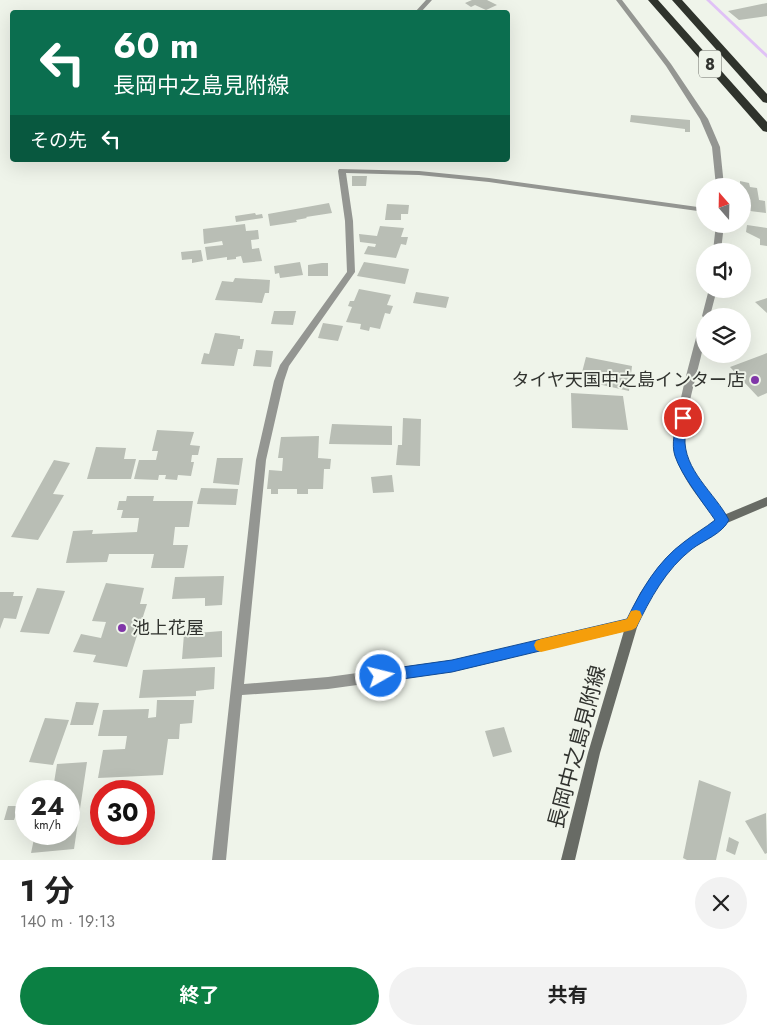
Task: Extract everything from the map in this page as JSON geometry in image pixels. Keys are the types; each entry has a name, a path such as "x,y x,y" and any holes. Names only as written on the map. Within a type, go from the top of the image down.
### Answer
{"highway":[{"name":"8","path":"653,0 767,129"},
{"name":"8","path":"677,0 767,100"}],"main road":[{"name":"長岡中之島見附線","path":"568,860 594,753 632,624 644,597 669,563 688,545 707,534 723,520 767,501"}],"street":[{"path":"420,10 429,0"},
{"path":"619,0 668,65 704,119 716,148 719,178"},
{"path":"219,860 261,460 285,365 351,272 349,221 342,170 347,162"},
{"path":"342,170 419,172 696,209"},
{"path":"696,362 679,437 681,456 684,464 723,520"},
{"path":"237,690 328,683 452,666 632,624"}],"building":[{"path":"472,0 487,0 497,5 486,10 475,5 471,7 465,3"},
{"path":"767,3 767,16 739,20 728,11"},
{"path":"631,115 690,120 690,132 685,132 685,129 630,122"},
{"path":"352,176 367,176 366,186 352,186"},
{"path":"751,187 757,188 759,200 765,201 766,213 751,211"},
{"path":"329,203 332,213 306,217 296,220 297,222 270,226 268,214"},
{"path":"387,204 409,205 408,214 401,214 401,220 385,220"},
{"path":"255,213 256,215 262,214 263,218 236,222 235,216"},
{"path":"245,224 246,231 258,230 259,239 251,240 252,249 259,248 262,261 243,263 241,256 236,257 236,259 227,260 227,257 207,260 205,247 223,245 222,241 204,244 203,229"},
{"path":"380,226 404,228 401,237 408,237 406,245 401,244 396,258 364,254 368,246 375,247 376,244 360,242 359,234 377,236"},
{"path":"751,226 767,228 767,246 760,245 760,239 748,233 751,233"},
{"path":"201,250 203,261 192,263 192,259 182,260 181,252"},
{"path":"300,262 303,275 280,278 279,273 275,274 274,266"},
{"path":"364,262 409,269 405,284 357,276"},
{"path":"328,263 328,276 308,276 308,265"},
{"path":"235,278 270,280 269,293 265,293 262,303 215,300 222,281 233,282"},
{"path":"359,289 391,295 387,305 393,306 390,314 385,313 380,329 370,327 369,331 360,329 361,324 346,322 352,307 348,306 350,301 354,301"},
{"path":"416,292 449,297 446,308 413,303"},
{"path":"767,298 767,313 755,302"},
{"path":"274,311 296,311 293,325 271,324"},
{"path":"323,323 343,326 338,341 318,338"},
{"path":"215,333 240,336 240,339 244,339 242,349 238,349 234,366 201,364 204,353 209,354"},
{"path":"256,350 273,351 271,367 253,366"},
{"name":"タイヤ天国中之島インター店","path":"767,353 767,393 758,397 730,367 741,363 751,363 751,359"},
{"path":"586,357 632,366 629,391 580,380"},
{"path":"571,393 623,396 628,430 572,428"},
{"path":"403,418 421,419 420,466 396,465 398,445 402,445"},
{"path":"332,424 392,426 392,445 329,444"},
{"path":"157,430 194,432 190,445 200,446 198,455 192,455 191,462 194,462 191,476 178,475 177,480 165,479 166,475 159,475 158,480 134,479 139,460 156,460 158,451 152,451"},
{"path":"319,436 318,458 331,459 330,469 324,469 323,489 308,489 308,494 297,494 297,489 278,489 278,494 271,494 271,489 267,489 269,470 282,471 283,458 278,458 281,437"},
{"path":"96,447 126,448 124,459 136,459 131,479 87,479"},
{"path":"217,458 243,458 239,485 213,483"},
{"path":"54,460 70,463 53,494 64,495 38,540 11,537"},
{"path":"392,475 394,492 373,493 371,477"},
{"path":"201,488 238,489 236,505 197,504"},
{"path":"127,496 154,496 153,501 193,501 189,527 175,527 173,545 188,545 184,568 151,568 154,554 109,554 107,562 66,563 73,531 93,530 92,534 137,532 139,518 121,518 123,510 117,510 119,501 126,501"},
{"path":"224,576 222,605 205,606 205,598 172,599 175,577"},
{"name":"池上花屋","path":"106,583 144,588 140,604 147,604 127,667 93,662 96,655 73,652 81,634 101,638 106,622 92,621"},
{"path":"37,588 65,591 49,634 20,632"},
{"path":"0,592 14,592 13,596 23,596 16,619 4,618 0,629"},
{"path":"222,631 222,657 182,659 184,634"},
{"path":"215,667 214,689 196,691 196,696 139,698 143,670"},
{"path":"157,700 194,700 192,723 180,724 179,739 168,739 163,775 98,778 103,750 125,749 127,736 98,736 103,710 149,709 148,718 156,717"},
{"path":"76,702 99,703 93,725 70,725"},
{"path":"45,718 69,720 53,765 29,762"},
{"path":"504,727 512,752 493,757 485,731"},
{"path":"87,762 80,809 80,780 54,780 57,764"},
{"path":"699,780 731,792 716,860 687,860 683,858"},
{"path":"8,806 15,806 14,820 4,820"},
{"path":"766,813 767,853 765,854 745,821"},
{"path":"729,837 739,842 735,855 726,851"},
{"path":"33,845 75,845 74,849 31,853"}],"waterway":[{"path":"708,0 767,57"}],"slow traffic":[{"path":"541,645 632,624 636,616"}],"place":[{"name":"タイヤ天国中之島インター店","path":"755,380"},
{"name":"池上花屋","path":"122,628"}],"route":[{"path":"381,676 452,666 632,624 644,597 669,563 688,545 707,534 723,520 700,490 684,464 679,437 683,418"}]}
